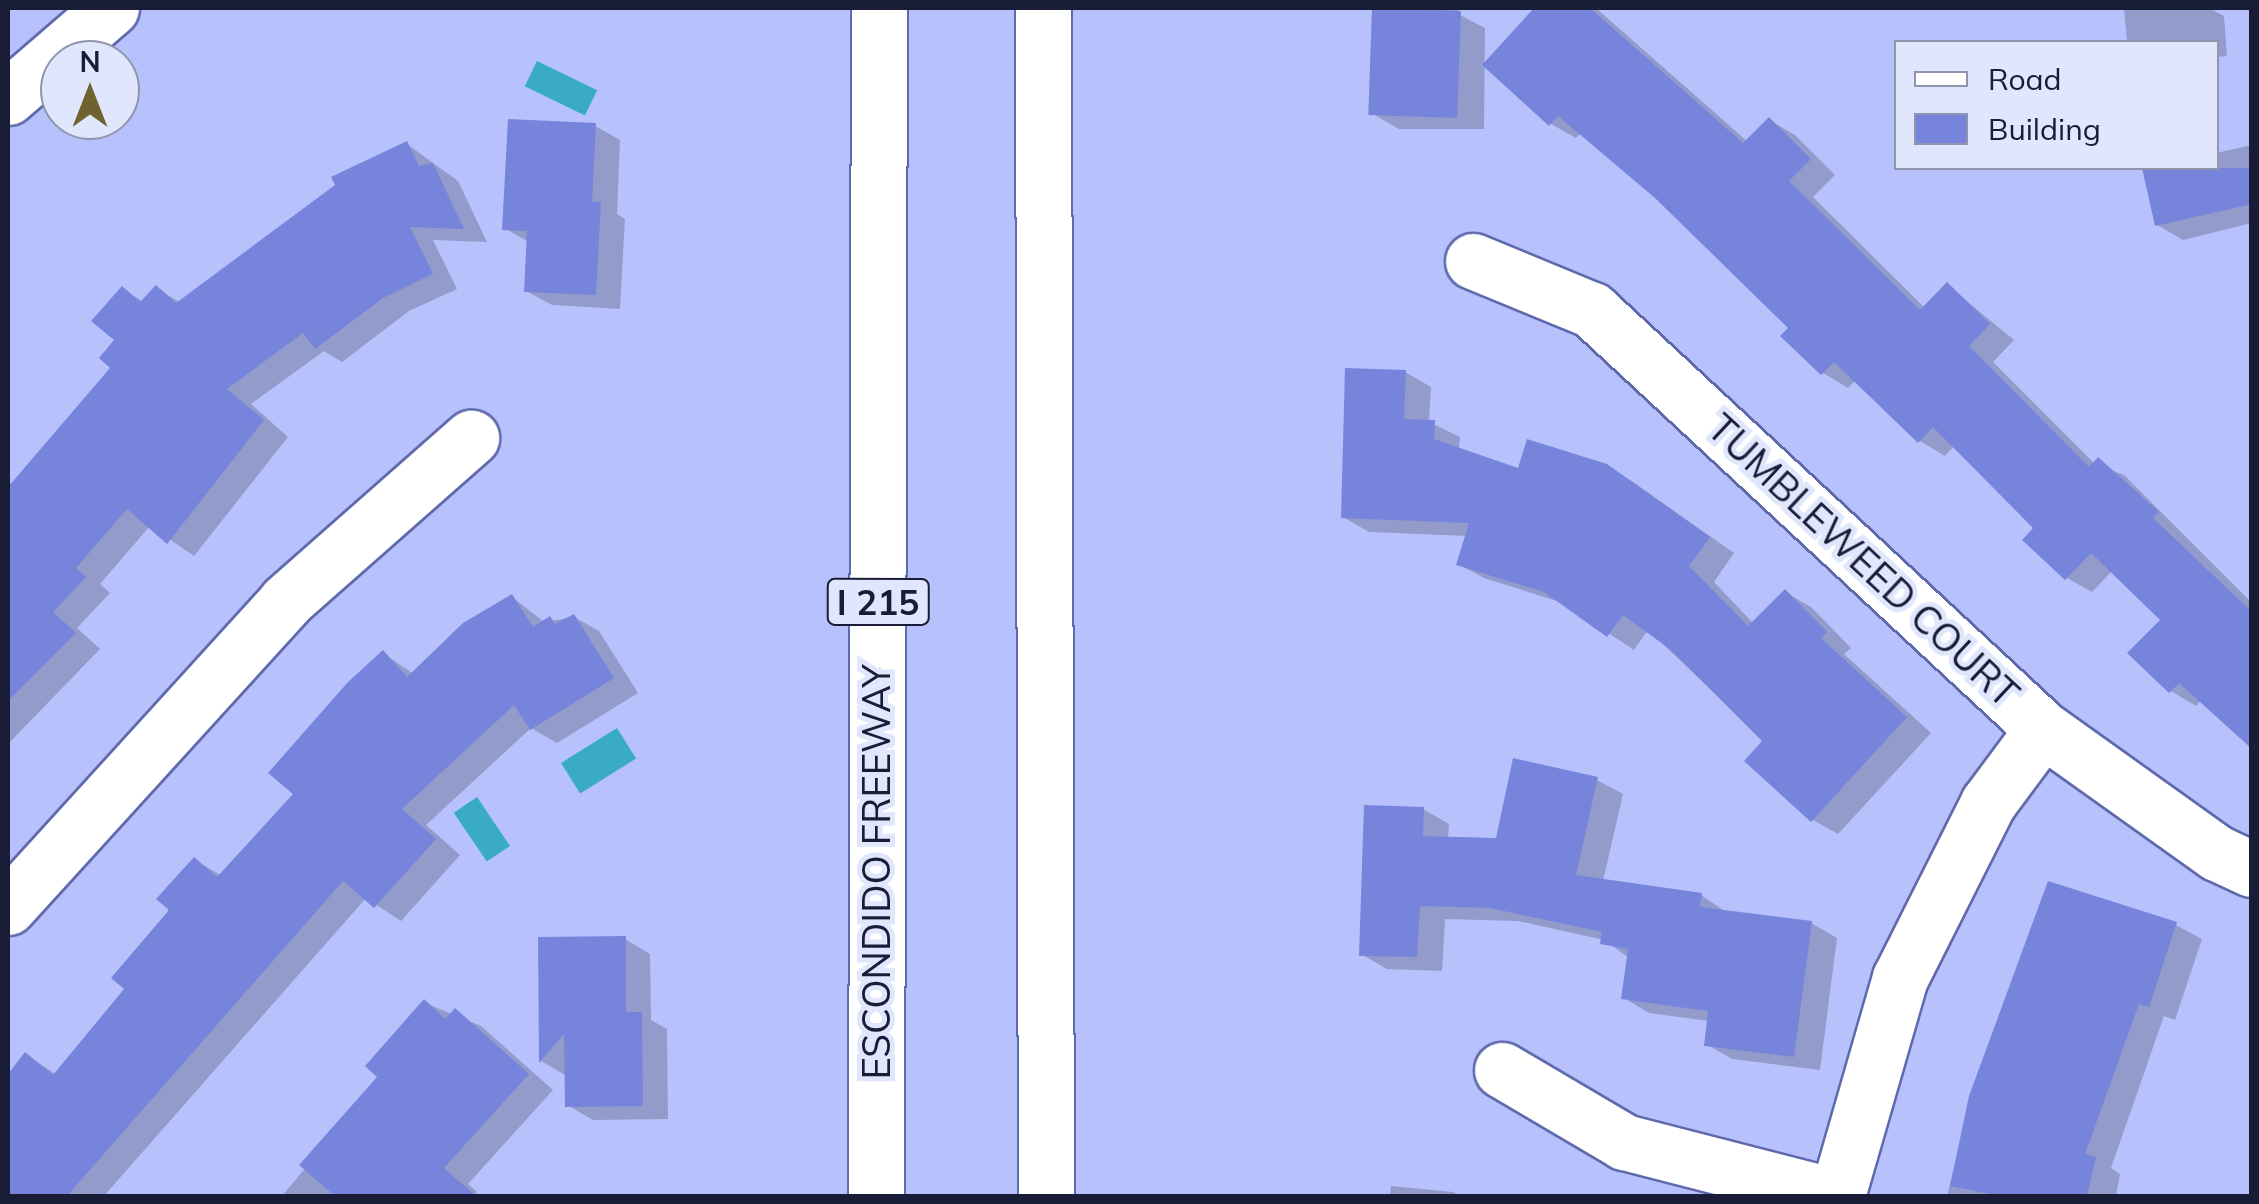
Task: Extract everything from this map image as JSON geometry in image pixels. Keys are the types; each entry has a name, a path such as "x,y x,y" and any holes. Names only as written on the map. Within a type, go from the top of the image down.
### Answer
{"main road":[{"path":"8,97 111,8"},
{"name":"ESCONDIDO FREEWAY","path":"876,1196 879,8"},
{"path":"1043,8 1046,1196"},
{"name":"TUMBLEWEED COURT","path":"1473,261 1592,310 2043,729 2217,853 2252,869"},
{"path":"8,906 286,601 471,438"},
{"path":"1502,1070 1624,1142 1836,1196 1900,978 1988,803 2043,729"}],"shaded area":[{"path":"537,61 597,90 585,116 525,86"},
{"path":"617,728 636,759 580,794 561,763"},
{"path":"477,797 510,846 487,862 454,813"}],"building":[{"path":"1372,8 1461,11 1457,118 1368,115"},
{"path":"1534,8 1590,8 1743,143 1769,117 1811,159 1789,181 1920,310 1947,282 1990,324 1969,346 2089,467 2098,457 2159,512 2153,518 2252,612 2252,749 2179,683 2169,693 2127,653 2160,620 2091,553 2065,580 2022,540 2033,528 1933,427 1918,443 1834,362 1821,375 1780,336 1788,328 1655,198 1558,116 1549,126 1482,65"},
{"path":"508,119 596,123 592,202 601,202 596,295 524,292 527,231 502,230"},
{"path":"407,141 419,166 433,163 464,229 410,227 433,274 383,298 315,349 303,333 227,389 264,420 167,544 127,509 76,568 86,577 53,612 76,633 8,701 8,487 110,368 99,358 114,340 91,321 122,286 140,302 156,285 176,303 335,185 331,177"},
{"path":"2252,168 2252,204 2155,226 2142,170"},
{"path":"1345,368 1406,370 1404,419 1435,420 1434,439 1518,468 1527,439 1607,464 1710,537 1689,566 1748,626 1785,589 1827,632 1821,638 1907,717 1811,822 1744,761 1762,741 1671,650 1623,615 1607,637 1544,592 1456,565 1469,523 1341,518"},
{"path":"512,594 533,627 550,616 555,624 574,614 614,678 530,730 514,705 402,809 436,839 374,908 343,881 67,1196 8,1196 8,1074 25,1052 53,1075 124,989 111,978 169,910 156,899 194,857 217,877 293,794 268,773 348,682 383,650 407,677 463,623"},
{"path":"1513,758 1598,777 1576,875 1702,893 1700,907 1812,921 1794,1057 1704,1046 1708,1011 1621,999 1628,949 1600,944 1602,932 1490,908 1420,906 1417,957 1359,956 1364,805 1424,807 1423,836 1496,838"},
{"path":"2048,881 2177,922 2149,1007 2139,1004 2085,1154 2096,1157 2087,1196 2000,1196 1950,1186 1969,1096"},
{"path":"626,936 626,1012 642,1012 643,1106 565,1107 564,1034 539,1063 538,937"},
{"path":"424,999 445,1019 455,1008 529,1074 444,1168 476,1196 335,1196 299,1165 377,1077 365,1066"}]}
